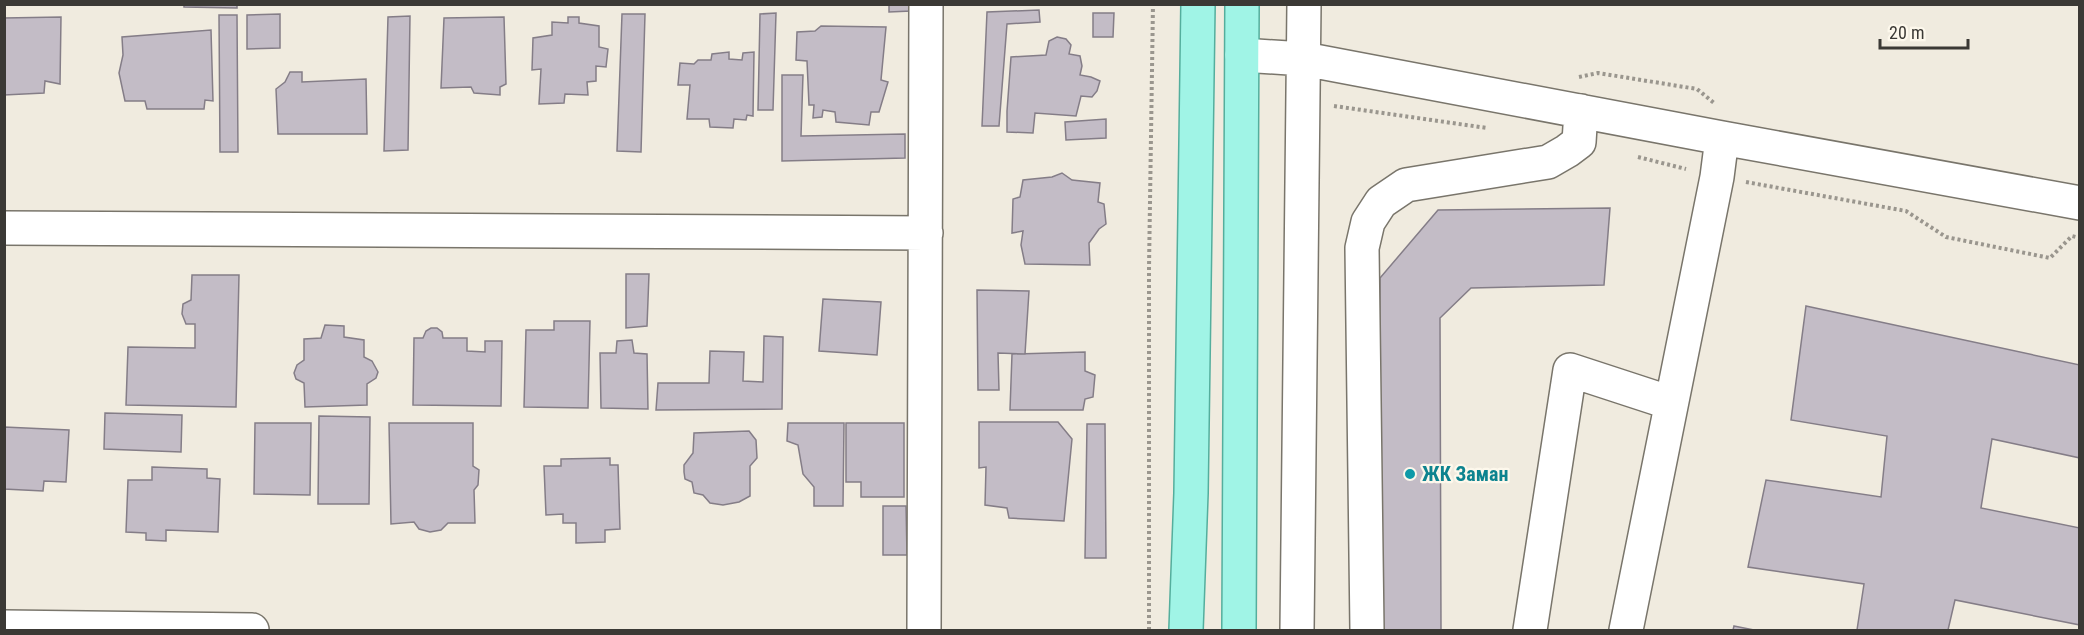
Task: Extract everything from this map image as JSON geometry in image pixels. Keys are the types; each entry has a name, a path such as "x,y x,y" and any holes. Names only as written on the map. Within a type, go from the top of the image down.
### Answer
{"main road":[{"path":"1186,630 1191,493 1198,4"},
{"path":"1239,630 1242,4"}],"street":[{"path":"924,630 926,4"},
{"path":"1297,630 1304,4"},
{"path":"1242,56 1304,59 2079,203"},
{"path":"1367,630 1362,248 1368,222 1381,202 1406,185 1548,162 1579,141 1581,111"},
{"path":"1626,630 1717,177 1722,138"},
{"path":"4,228 926,232"},
{"path":"1530,630 1570,370 1671,403"},
{"path":"4,627 252,630"}],"path":[{"path":"1149,630 1149,267 1153,4"}],"building":[{"path":"184,4 237,4 237,8 184,7"},
{"path":"889,4 911,4 911,11 889,12"},
{"path":"1039,10 1040,22 1007,24 999,126 982,126 987,12"},
{"path":"776,13 773,110 758,110 760,14"},
{"path":"1093,13 1114,13 1113,37 1093,37"},
{"path":"280,14 280,48 247,49 247,15"},
{"path":"622,14 645,14 641,152 617,151"},
{"path":"219,15 237,15 238,152 220,152"},
{"path":"410,16 408,150 384,151 388,17"},
{"path":"61,17 60,84 45,81 44,93 4,95 4,18"},
{"path":"504,17 506,84 500,87 500,95 474,93 471,87 441,88 444,18"},
{"path":"568,17 579,17 579,23 599,26 599,47 608,49 606,67 596,66 596,81 587,82 588,95 565,94 564,103 539,104 541,69 532,70 533,38 552,35 552,22 568,23"},
{"path":"821,26 886,27 881,80 888,82 879,112 871,112 869,125 836,122 835,112 823,110 822,117 813,118 814,105 809,105 807,61 796,60 797,32 815,31"},
{"path":"211,30 213,101 205,100 204,109 147,109 145,101 125,101 119,73 123,55 122,37"},
{"path":"1057,37 1066,39 1071,45 1069,54 1080,56 1082,66 1080,75 1100,81 1097,91 1092,97 1081,96 1076,116 1035,113 1033,133 1007,132 1011,57 1046,55 1049,41"},
{"path":"729,52 729,59 742,60 743,53 754,52 753,116 747,115 746,120 734,119 733,128 710,127 709,119 687,119 690,85 678,85 680,63 694,64 698,60 711,60 712,54"},
{"path":"290,72 302,72 302,82 366,79 367,134 278,134 276,89 285,82"},
{"path":"782,75 803,75 801,136 905,134 905,158 782,161"},
{"path":"1106,119 1106,138 1066,140 1065,122"},
{"path":"1062,173 1072,180 1100,183 1098,202 1104,204 1106,224 1099,229 1089,243 1090,265 1025,264 1021,245 1023,231 1012,233 1013,199 1020,197 1023,180 1052,177"},
{"name":"ЖК Заман","path":"1610,208 1604,285 1471,288 1440,318 1441,630 1378,630 1380,278 1438,210"},
{"path":"626,274 649,274 647,326 626,328"},
{"path":"192,275 239,275 236,407 126,405 128,347 195,348 195,324 186,324 182,314 183,304 191,300"},
{"path":"977,290 1029,291 1025,354 998,353 999,390 978,390"},
{"path":"823,299 881,302 877,355 819,351"},
{"path":"1806,306 2080,365 2080,458 1992,439 1981,508 2080,528 2080,625 1955,600 1948,630 1857,630 1864,584 1748,567 1766,480 1881,497 1887,436 1791,420"},
{"path":"554,321 590,321 588,408 524,407 526,330 554,330"},
{"path":"325,325 344,326 344,337 364,340 364,357 372,361 378,372 376,378 367,384 367,405 305,407 304,383 296,379 294,373 297,365 304,360 304,339 321,338"},
{"path":"437,328 442,332 443,338 467,338 467,351 485,352 485,341 502,341 501,406 413,405 414,338 423,338 426,331"},
{"path":"764,336 783,337 782,409 656,410 658,383 709,383 710,351 744,352 743,381 763,382"},
{"path":"632,340 634,353 647,354 648,409 601,408 600,353 616,353 617,341"},
{"path":"1085,352 1085,371 1095,375 1093,397 1085,399 1083,410 1010,410 1012,354"},
{"path":"105,413 182,415 181,452 104,449"},
{"path":"319,416 370,417 369,504 318,504"},
{"path":"979,422 1058,422 1072,439 1064,521 1009,518 1007,508 985,505 986,467 979,468"},
{"path":"255,423 311,423 310,495 254,494"},
{"path":"389,423 473,423 473,466 479,470 478,485 474,490 475,523 448,523 441,530 430,532 419,529 414,522 391,524"},
{"path":"788,423 844,423 843,506 814,506 814,487 803,474 798,445 787,441"},
{"path":"846,423 904,423 904,497 861,497 861,482 846,482"},
{"path":"1087,424 1105,424 1106,558 1085,558"},
{"path":"4,427 69,430 66,482 44,481 43,491 4,489"},
{"path":"749,431 756,440 757,458 750,466 750,496 739,502 723,505 710,503 703,495 694,493 692,482 685,479 684,465 693,453 694,433"},
{"path":"610,458 610,465 618,465 620,529 605,530 605,542 576,543 576,523 563,523 563,514 546,515 544,466 561,466 561,459"},
{"path":"152,467 207,469 207,478 220,479 218,532 166,530 166,541 146,540 146,533 126,532 128,480 152,480"},
{"path":"883,506 906,506 907,555 883,555"},
{"path":"1734,626 1754,630 1733,630"}],"place":[{"name":"ЖК Заман","path":"1410,474"}]}
